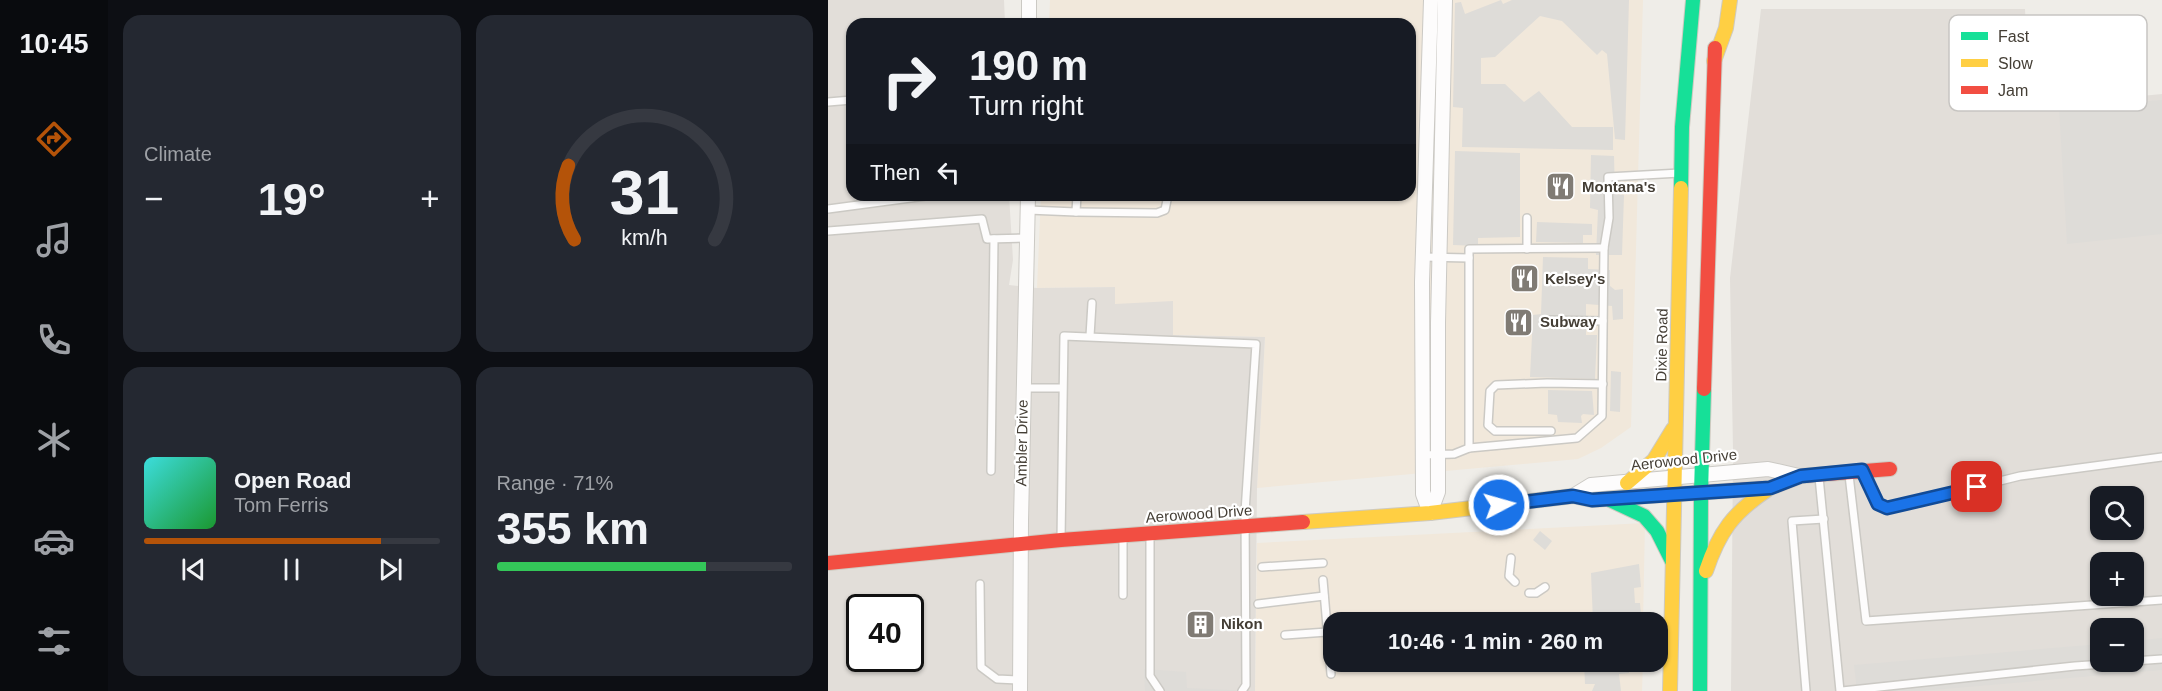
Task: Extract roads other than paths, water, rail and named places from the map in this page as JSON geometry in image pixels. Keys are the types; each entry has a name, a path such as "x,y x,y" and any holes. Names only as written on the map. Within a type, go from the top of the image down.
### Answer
{"main road":[{"name":"Dixie Road","path":"1670,691 1682,127 1693,0"},
{"path":"1700,691 1701,475 1714,61 1719,0"},
{"path":"1714,61 1726,28 1730,0"},
{"path":"1627,483 1650,467 1662,452 1677,422"},
{"name":"Aerowood Drive","path":"828,563 1061,540 1430,513 1573,496 1592,500 1770,488 1801,476 1890,469"},
{"path":"1702,585 1729,520 1744,505 1770,488"},
{"path":"1608,499 1644,516 1657,531 1674,564"}],"street":[{"path":"1029,0 1029,18"},
{"path":"1430,513 1423,494 1422,454 1423,257 1431,0"},
{"path":"1430,513 1438,492 1439,257 1445,0"},
{"name":"Ambler Drive","path":"1020,685 1023,388 1028,201"},
{"name":"Aerowood Drive","path":"1573,496 1591,486 1674,477 1768,469 1801,476"}],"lane":[{"path":"828,102 846,100"},
{"path":"1427,125 1442,126"},
{"path":"1422,454 1454,454 1469,448 1577,438 1602,416 1604,248 1609,218 1608,177 1682,173"},
{"path":"828,209 888,201"},
{"path":"1076,212 1077,201"},
{"path":"1028,210 1157,213 1165,210 1167,201"},
{"path":"1527,218 1527,249"},
{"path":"828,231 982,219 987,238 1027,238"},
{"path":"991,471 994,239"},
{"path":"1469,448 1469,249 1604,248"},
{"path":"1423,257 1469,258"},
{"path":"1090,336 1092,303"},
{"path":"1548,320 1603,321"},
{"path":"1061,540 1064,336 1256,344 1245,527 1246,685 1242,691"},
{"path":"1551,430 1495,430 1488,425 1490,391 1496,385 1603,384"},
{"path":"1023,388 1062,388"},
{"path":"1855,471 1878,504 1887,508 2020,476 2162,457"},
{"path":"1855,471 1857,530 1866,621 2162,600"},
{"path":"1819,475 1841,691 2090,665"},
{"path":"1806,691 1792,521 1824,519"},
{"path":"1150,534 1150,676 1160,691"},
{"path":"1123,536 1123,595"},
{"path":"1512,558 1509,576 1515,582"},
{"path":"1262,567 1323,563"},
{"path":"1323,580 1325,612"},
{"path":"980,584 981,667 997,680 1020,685"},
{"path":"1529,593 1536,593 1545,587"},
{"path":"1258,604 1324,596"},
{"path":"1285,635 1323,632"},
{"path":"2144,661 2162,659"}],"place":[{"name":"Montana's","path":"1561,187"},
{"name":"Kelsey's","path":"1524,279"},
{"name":"Subway","path":"1519,322"},
{"name":"Nikon","path":"1200,624"}]}
